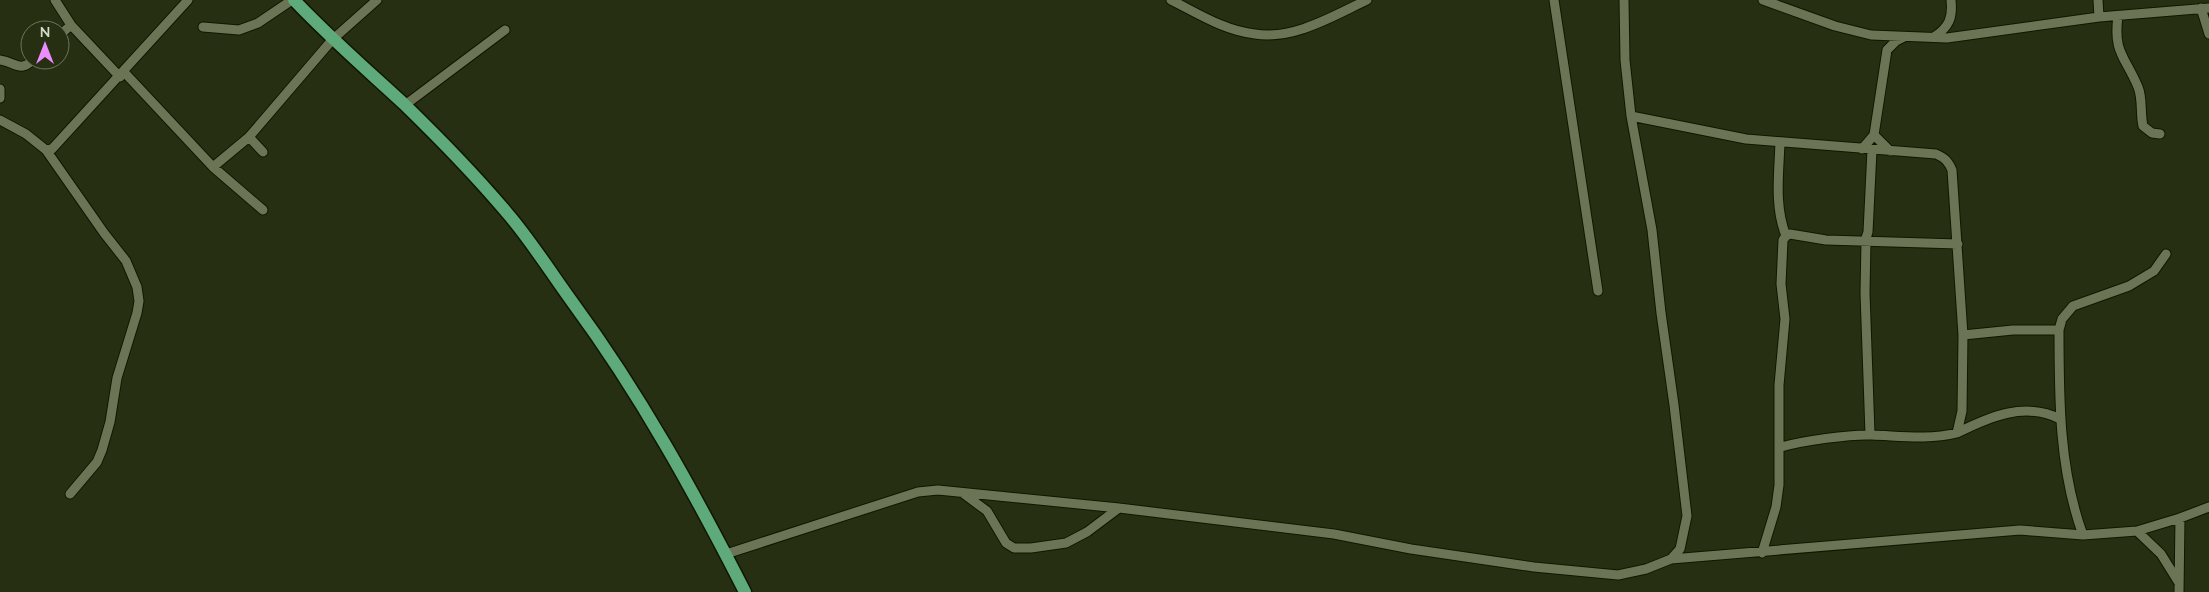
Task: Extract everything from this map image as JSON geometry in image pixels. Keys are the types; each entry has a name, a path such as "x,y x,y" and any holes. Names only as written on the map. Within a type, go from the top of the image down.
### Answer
{"highway":[{"path":"293,0 332,40 404,105 508,214 540,253 593,329 662,436 745,592"}],"street":[{"path":"55,0 71,25 214,168 263,210"},
{"path":"46,150 57,145 188,0"},
{"path":"203,27 239,30 258,23 293,0"},
{"path":"214,168 249,137 332,40 377,0"},
{"path":"1171,0 1223,26 1256,34 1284,34 1309,27 1367,0"},
{"path":"1554,0 1598,291"},
{"path":"1624,0 1625,60 1631,116 1652,230 1687,516 1680,549 1671,559"},
{"path":"1764,0 1835,26 1871,35 1959,37 1988,31 2099,17 2205,8 2209,34"},
{"path":"1934,37 1950,23 1951,0"},
{"path":"2098,0 2099,17"},
{"path":"2118,16 2117,45 2138,88 2143,126 2152,133 2160,134"},
{"path":"404,105 505,30"},
{"path":"1871,35 1887,50"},
{"path":"1862,149 1874,134 1887,50 1896,41 1907,35"},
{"path":"0,60 20,68"},
{"path":"0,90 0,98"},
{"path":"1631,116 1721,135 1780,142 1936,154 1944,157 1949,162 1952,170 1963,335 1962,412 1957,433"},
{"path":"0,120 26,134 46,150 126,261 138,288 140,301 138,314 117,378 110,422 102,450 97,462 70,494"},
{"path":"1874,134 1890,151"},
{"path":"249,137 263,152"},
{"path":"1762,553 1776,507 1781,447 1778,420 1779,385 1786,319 1781,284 1781,245 1786,236 1779,216 1780,142"},
{"path":"1870,434 1865,241 1869,224 1872,150"},
{"path":"1786,236 1796,235 1826,240 1958,244"},
{"path":"2083,535 2072,501 2065,464 2060,419 2059,330 2062,319 2066,311 2073,306 2129,286 2154,271 2166,254"},
{"path":"1963,335 2013,330 2059,330"},
{"path":"1781,447 1793,443 1870,434 1917,438 1957,433 1989,417 2008,412 2032,412 2060,419"},
{"path":"726,554 918,492 938,490 1119,508 1334,534 1411,549 1534,567 1618,575 1646,569 1671,559 1762,553 2020,530 2083,535 2137,531 2209,507"},
{"path":"962,492 987,511 1006,543 1014,548 1031,548 1066,543 1087,532 1119,508"},
{"path":"2179,587 2180,518"},
{"path":"2137,531 2161,554 2179,587"}]}
